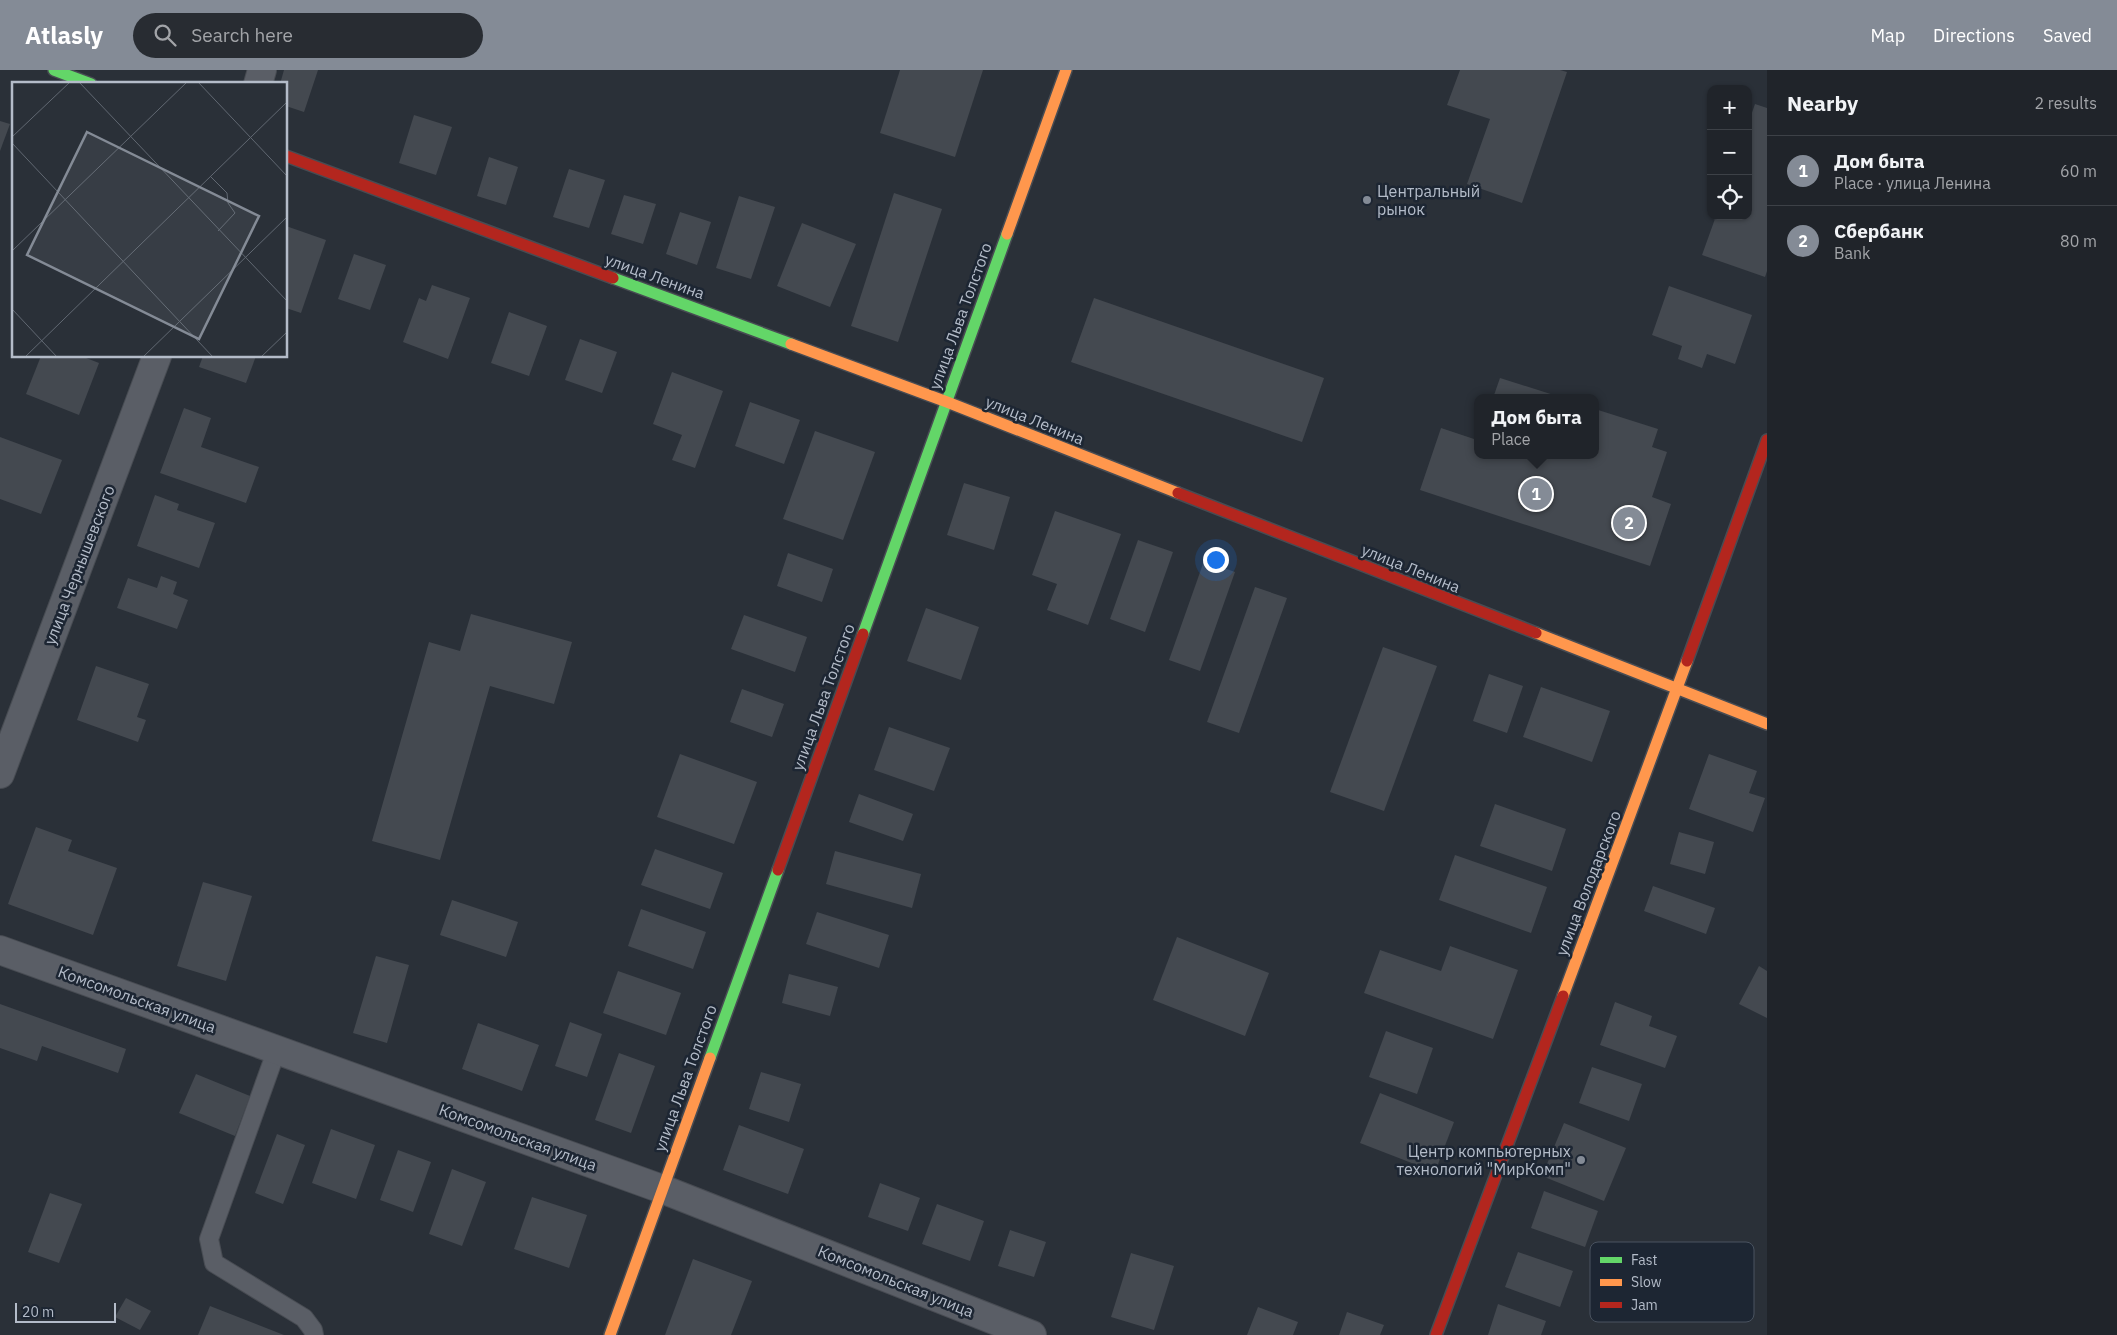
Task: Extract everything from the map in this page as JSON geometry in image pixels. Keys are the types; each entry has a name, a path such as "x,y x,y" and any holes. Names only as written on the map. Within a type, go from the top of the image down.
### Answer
{"street":[{"path":"54,70 86,82"},
{"name":"улица Льва Толстого","path":"610,1335 1066,70"},
{"name":"улица Ленина","path":"288,157 946,402 1767,724"},
{"name":"улица Чернышевского","path":"0,774 156,358"},
{"name":"улица Володарского","path":"1436,1335 1677,690 1767,440"},
{"name":"Комсомольская улица","path":"0,950 662,1189 1032,1335"}],"lane":[{"path":"276,1050 209,1239 214,1263 304,1318 313,1330 314,1335"}],"building":[{"path":"284,70 318,70 304,112 288,107 288,82 281,82"},
{"path":"900,70 983,70 955,157 880,133"},
{"path":"1460,70 1560,70 1567,72 1522,203 1467,184 1490,119 1447,105"},
{"path":"1755,104 1767,108 1767,271 1765,277 1702,255 1715,220 1752,220 1752,113"},
{"path":"414,115 452,127 436,175 399,163"},
{"path":"0,121 10,124 0,151"},
{"path":"489,157 518,167 506,205 477,196"},
{"path":"569,169 605,180 589,228 553,217"},
{"path":"894,193 942,209 898,342 851,326"},
{"path":"624,195 656,204 643,244 611,234"},
{"path":"739,196 775,207 751,279 716,268"},
{"path":"680,212 711,222 697,265 666,254"},
{"path":"802,223 856,244 830,307 777,286"},
{"path":"288,227 326,240 301,313 288,309"},
{"path":"354,254 386,265 370,310 338,299"},
{"path":"432,285 470,298 448,359 403,342 419,298 426,301"},
{"path":"1669,286 1752,315 1735,364 1707,354 1702,368 1678,359 1682,346 1652,335"},
{"path":"1094,298 1324,378 1302,442 1071,362"},
{"path":"509,312 547,326 529,376 491,363"},
{"path":"580,339 617,352 602,393 565,380"},
{"path":"40,358 86,358 99,363 79,415 26,394"},
{"path":"202,358 255,358 246,383 199,367"},
{"path":"672,372 723,391 695,468 672,460 682,435 653,424"},
{"path":"1500,378 1551,394 1494,394"},
{"path":"750,402 800,420 784,464 735,446"},
{"path":"184,408 211,418 201,447 259,467 246,503 160,473"},
{"path":"1599,410 1658,429 1652,447 1667,452 1652,497 1671,504 1650,566 1420,490 1441,428 1474,439 1474,459 1599,459"},
{"path":"815,431 875,452 843,540 783,519"},
{"path":"0,437 62,460 41,514 0,499"},
{"path":"964,483 1010,497 994,550 947,535"},
{"path":"155,495 179,504 177,510 215,523 199,568 137,546"},
{"path":"1055,511 1121,534 1088,625 1047,610 1057,584 1032,575"},
{"path":"1138,540 1173,552 1145,632 1110,619"},
{"path":"788,553 833,569 822,602 777,586"},
{"path":"1204,561 1235,572 1200,671 1169,660"},
{"path":"161,576 177,582 173,594 188,600 177,629 117,608 128,578 157,588"},
{"path":"1255,587 1287,598 1239,733 1207,722"},
{"path":"926,608 979,627 961,680 907,661"},
{"path":"471,614 572,642 554,704 490,686 440,860 372,841 429,642 460,651"},
{"path":"744,615 807,637 795,672 731,649"},
{"path":"1383,647 1437,666 1384,811 1330,792"},
{"path":"96,666 149,684 137,717 146,720 138,742 77,720"},
{"path":"1489,674 1523,686 1507,733 1473,721"},
{"path":"1541,687 1610,711 1592,762 1523,737"},
{"path":"742,689 784,704 772,737 730,722"},
{"path":"889,727 950,748 934,791 874,770"},
{"path":"680,754 757,782 734,844 657,817"},
{"path":"1709,754 1757,771 1749,793 1765,798 1753,832 1689,809"},
{"path":"859,794 913,814 903,841 849,822"},
{"path":"1495,804 1566,829 1552,871 1480,846"},
{"path":"36,827 72,840 68,851 117,868 93,935 8,904"},
{"path":"1679,832 1714,842 1705,874 1670,864"},
{"path":"655,849 723,873 710,909 641,885"},
{"path":"835,851 921,874 912,908 826,884"},
{"path":"1455,855 1547,887 1531,933 1439,900"},
{"path":"203,882 252,896 226,981 177,966"},
{"path":"1653,886 1715,908 1706,934 1644,911"},
{"path":"452,900 518,922 506,957 440,935"},
{"path":"641,909 706,932 693,969 628,946"},
{"path":"817,912 889,935 879,968 806,944"},
{"path":"1177,937 1269,973 1245,1036 1153,1000"},
{"path":"1450,946 1518,970 1493,1039 1364,993 1380,950 1441,971"},
{"path":"376,956 409,965 387,1043 353,1033"},
{"path":"1759,966 1767,971 1767,1018 1739,1004"},
{"path":"618,971 681,993 666,1035 603,1013"},
{"path":"789,974 838,987 830,1016 782,1003"},
{"path":"1615,1002 1652,1016 1649,1026 1677,1036 1665,1068 1600,1045"},
{"path":"0,1004 126,1049 118,1073 42,1046 37,1061 0,1048"},
{"path":"570,1022 602,1034 587,1077 555,1066"},
{"path":"478,1023 539,1045 522,1091 462,1069"},
{"path":"1386,1031 1433,1048 1417,1094 1369,1077"},
{"path":"619,1053 655,1066 631,1133 595,1120"},
{"path":"1592,1067 1642,1084 1629,1121 1579,1103"},
{"path":"761,1072 801,1084 789,1122 749,1109"},
{"path":"196,1074 250,1096 235,1136 179,1113"},
{"path":"1380,1093 1454,1122 1435,1172 1360,1143"},
{"path":"1564,1123 1626,1148 1604,1201 1542,1176"},
{"path":"739,1125 804,1149 788,1194 723,1170"},
{"path":"331,1129 375,1145 356,1199 312,1183"},
{"path":"277,1134 305,1145 283,1204 255,1193"},
{"path":"398,1150 431,1162 413,1212 380,1200"},
{"path":"452,1169 486,1182 462,1246 429,1234"},
{"path":"880,1183 920,1198 908,1231 868,1217"},
{"path":"1544,1191 1598,1211 1585,1247 1531,1228"},
{"path":"50,1193 82,1204 59,1263 28,1252"},
{"path":"532,1197 587,1215 569,1268 514,1249"},
{"path":"937,1204 984,1221 970,1261 922,1244"},
{"path":"1010,1230 1046,1242 1034,1277 998,1266"},
{"path":"1518,1252 1573,1271 1560,1307 1505,1287"},
{"path":"1131,1253 1174,1266 1154,1330 1111,1317"},
{"path":"693,1259 752,1281 731,1335 665,1335"},
{"path":"126,1298 151,1311 140,1330 115,1317"},
{"path":"1498,1304 1546,1321 1541,1335 1488,1335"},
{"path":"210,1306 284,1335 198,1335"},
{"path":"1258,1307 1298,1322 1293,1335 1247,1335"},
{"path":"1347,1312 1384,1325 1380,1335 1339,1335"}],"traffic: fast":[{"path":"54,70 86,82"},
{"path":"863,634 1007,234"},
{"path":"613,278 791,344"},
{"path":"710,1058 778,870"}],"traffic: slow":[{"path":"1007,234 1066,70"},
{"path":"791,344 947,402 1178,493"},
{"path":"1536,633 1767,724"},
{"path":"1563,996 1687,661"},
{"path":"610,1335 710,1058"}],"traffic: jam":[{"path":"288,157 613,278"},
{"path":"1687,661 1767,440"},
{"path":"1178,493 1536,633"},
{"path":"778,870 863,634"},
{"path":"1436,1335 1563,996"}],"place":[{"name":"Центральный рынок","path":"1367,200"},
{"name":"Дом быта","path":"1536,494"},
{"name":"Сбербанк","path":"1629,523"},
{"name":"Центр компьютерных технологий \"МирКомп\"","path":"1581,1160"}]}
